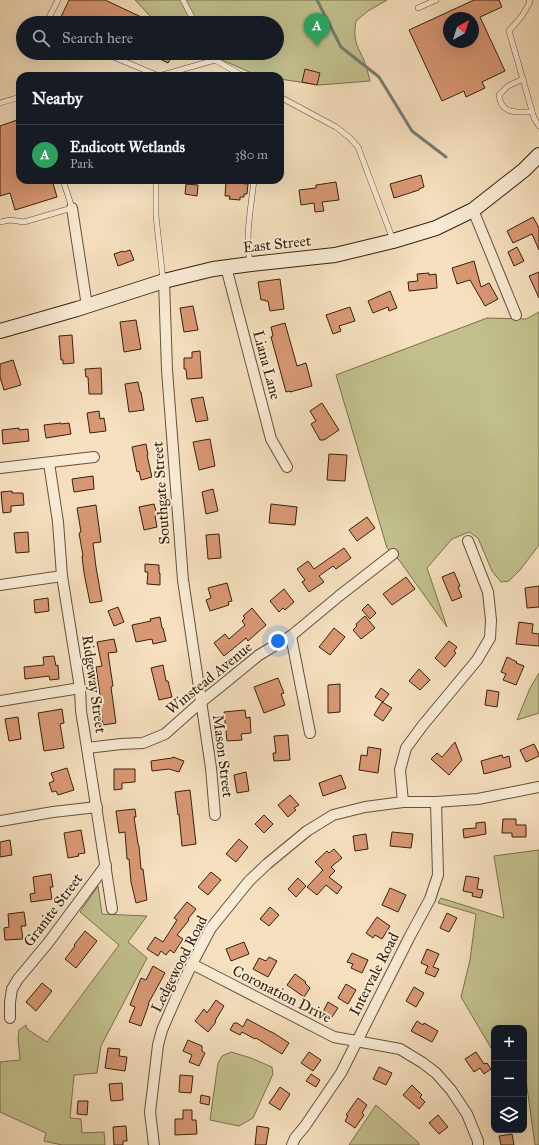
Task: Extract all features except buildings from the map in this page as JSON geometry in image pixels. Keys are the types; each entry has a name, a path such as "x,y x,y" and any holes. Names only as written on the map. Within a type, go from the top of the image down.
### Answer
{"main road":[{"name":"East Street","path":"0,331 87,306 164,281 213,269 335,255 394,241 436,228 473,210 524,170 539,155"}],"street":[{"path":"72,208 87,306"},
{"path":"473,210 516,315"},
{"name":"Liana Lane","path":"226,267 271,439 287,467"},
{"name":"Southgate Street","path":"164,281 167,370 182,573 201,702"},
{"path":"0,468 94,457"},
{"name":"Ridgeway Street","path":"49,463 58,522 62,576 80,688 81,711 112,909"},
{"path":"403,802 400,770 406,748 423,725 477,660 490,638 491,620 488,592 468,541"},
{"name":"Winstead Avenue","path":"88,748 143,743 165,734 258,655 291,636 393,554"},
{"path":"0,585 62,576"},
{"path":"291,636 310,733"},
{"path":"0,701 80,688"},
{"name":"Mason Street","path":"201,702 211,768 215,815"},
{"name":"Ledgewood Road","path":"154,1145 150,1112 158,1046 164,1024 192,964 211,928 249,881 267,864 307,830 333,815 365,807 403,802 436,802 478,799 539,787"},
{"name":"Intervale Road","path":"292,1145 295,1138 305,1126 341,1073 430,899 438,875 436,802"},
{"path":"0,821 53,812 96,808"},
{"name":"Granite Street","path":"10,1018 12,988 106,865"},
{"name":"Coronation Drive","path":"192,964 334,1037 400,1049 423,1063 436,1073 451,1090 467,1114 478,1141 478,1145"}],"lane":[{"path":"50,16 58,0"},
{"path":"183,0 191,16"},
{"path":"418,8 436,0"},
{"path":"529,0 530,2 522,16 509,31 532,112 539,126"},
{"path":"121,60 149,72"},
{"path":"173,72 215,60 236,72"},
{"path":"523,79 508,86 498,95 499,104 505,109 514,112 532,112"},
{"path":"0,103 16,98"},
{"path":"284,99 336,127 350,138 358,147 394,241"},
{"path":"0,222 10,220 24,222 72,208 64,184"},
{"path":"156,184 156,216 164,281"},
{"path":"251,264 248,249 248,234 254,184"}],"shaded area":[{"path":"135,0 387,0 368,11 356,21 356,41 365,63 370,81 319,85 284,80 284,72 249,72 222,60 284,60 284,16 150,16"},
{"path":"539,312 539,545 520,570 509,581 501,582 492,571 478,538 469,532 452,539 427,568 447,627 399,560 387,548 336,375 487,318 526,319"},
{"path":"539,673 539,713 517,720 530,688"},
{"path":"539,850 539,1145 535,1145 527,1088 527,1025 491,1025 491,1048 461,997 470,960 476,914 438,903 441,898 504,918 494,856"},
{"path":"98,886 102,914 147,916 128,942 147,958 101,1046 97,1073 74,1075 70,1118 81,1119 82,1133 104,1132 105,1145 62,1145 44,1141 46,1133 0,1112 0,1062 20,1060 18,1038 19,1030 26,1025 27,1029 47,1042 119,945 80,912"},
{"path":"231,1052 251,1058 272,1067 273,1074 253,1118 239,1126 210,1120 218,1063 222,1056"},
{"path":"376,1105 419,1143 419,1145 349,1145"}],"waterway":[{"path":"317,0 341,47 379,77 412,131 446,157"}],"place":[{"name":"Endicott Wetlands","path":"317,46"}]}
